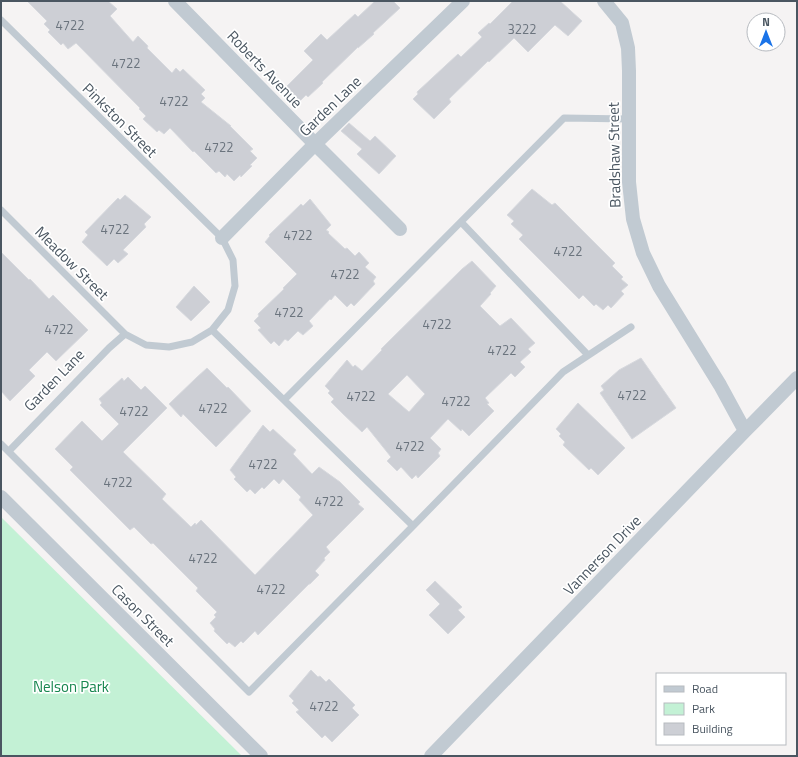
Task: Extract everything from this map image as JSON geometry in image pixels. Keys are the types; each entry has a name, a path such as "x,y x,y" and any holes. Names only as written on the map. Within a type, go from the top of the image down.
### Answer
{"street":[{"name":"Roberts Avenue","path":"174,1 400,229"},
{"name":"Garden Lane","path":"222,238 315,144 463,1"},
{"name":"Bradshaw Street","path":"604,1 622,23 627,41 629,71 629,182 633,219 643,253 659,286 720,385 745,430"},
{"name":"Vannerson Drive","path":"432,756 745,430 797,378"},
{"name":"Cason Street","path":"1,497 261,756"}],"lane":[{"name":"Pinkston Street","path":"1,20 222,238 233,260 235,286 228,310 212,330"},
{"path":"284,400 564,118 629,119"},
{"name":"Meadow Street","path":"1,210 124,334 146,345 169,347 192,342 212,330"},
{"path":"461,222 588,355"},
{"path":"1,444 249,692 563,372 631,327"},
{"path":"212,330 413,526"},
{"name":"Garden Lane","path":"9,451 124,334"}],"green space":[{"name":"Nelson Park","path":"1,517 242,756 1,756"}],"building":[{"path":"27,1 108,1 117,9 110,16 133,42 138,36 148,46 147,48 172,73 176,68 180,72 183,69 205,90 201,94 205,98 201,102 231,126 253,149 250,151 257,158 250,165 252,166 241,177 240,175 234,181 227,174 225,177 219,171 216,173 170,128 164,134 159,130 157,132 143,119 146,116 139,109 140,108 76,43 68,49 63,43 61,45 48,32 50,30 44,24 47,21"},
{"path":"375,1 393,1 400,8 308,97 306,95 300,101 286,87 313,60 304,51 321,34 327,40 355,14 358,17"},
{"path":"513,1 560,1 582,21 568,36 555,25 528,52 514,38 449,99 451,102 434,119 413,99 418,94 417,92 458,54 461,57 482,37 478,33 489,23 490,24"},
{"path":"349,123 370,141 375,136 396,156 379,174 357,154 362,149 341,131"},
{"path":"532,189 552,205 555,203 615,263 612,266 623,277 621,279 628,285 621,291 624,294 611,308 608,305 603,310 596,304 594,306 583,295 579,299 519,239 523,235 511,224 514,221 507,215"},
{"path":"125,195 151,217 144,224 146,227 123,250 128,254 118,263 114,259 107,266 82,242 88,235 85,232 118,198 120,200"},
{"path":"310,199 331,225 326,230 329,232 328,233 355,256 359,252 369,263 365,267 376,277 373,281 375,284 354,306 351,303 347,307 335,295 309,321 313,326 303,335 298,331 288,341 285,339 279,346 274,341 271,344 258,330 261,328 254,321 259,316 258,314 297,274 265,242 270,236 269,235 301,204 303,206"},
{"path":"1,252 49,299 53,295 88,330 56,361 47,352 29,370 35,376 10,401 1,391"},
{"path":"472,261 496,286 480,306 500,326 511,318 535,343 528,349 531,352 520,362 525,367 515,377 511,373 485,398 489,403 487,404 494,411 469,436 448,419 430,438 441,449 438,453 440,456 418,478 416,475 412,479 401,467 397,471 387,461 391,457 367,427 362,432 331,402 334,399 328,393 330,391 325,386 347,360 353,367 355,365 362,371 382,350 381,349 462,269","holes":["407,375 425,394 409,412 388,394"]},
{"path":"194,286 210,302 191,321 176,307"},
{"path":"641,358 676,408 632,439 600,393 604,390 601,386 619,370"},
{"path":"207,368 251,411 216,447 183,414 181,417 169,404"},
{"path":"128,377 141,390 145,386 167,408 123,452 166,494 162,499 191,527 195,523 196,525 201,520 255,575 313,515 299,500 301,497 283,479 279,484 274,479 264,489 262,487 255,494 250,489 247,492 234,479 236,477 230,470 263,425 270,432 273,429 296,450 293,454 312,474 319,467 340,482 360,502 358,504 364,509 326,547 330,552 315,571 319,575 258,635 255,631 243,643 241,641 235,647 229,642 227,644 214,631 215,629 210,623 216,617 214,615 217,612 196,591 198,588 153,543 151,544 134,527 130,530 70,470 73,467 55,449 82,421 102,441 119,424 100,405 102,403 99,399 122,378 124,381"},
{"path":"578,403 625,448 598,475 591,468 589,470 563,445 565,442 559,436 561,434 556,429"},
{"path":"435,581 462,607 458,610 465,617 448,634 429,615 440,604 426,590"},
{"path":"311,670 326,682 329,679 355,705 352,708 359,715 332,742 325,735 322,738 296,712 299,710 292,703 294,701 289,696"}]}
